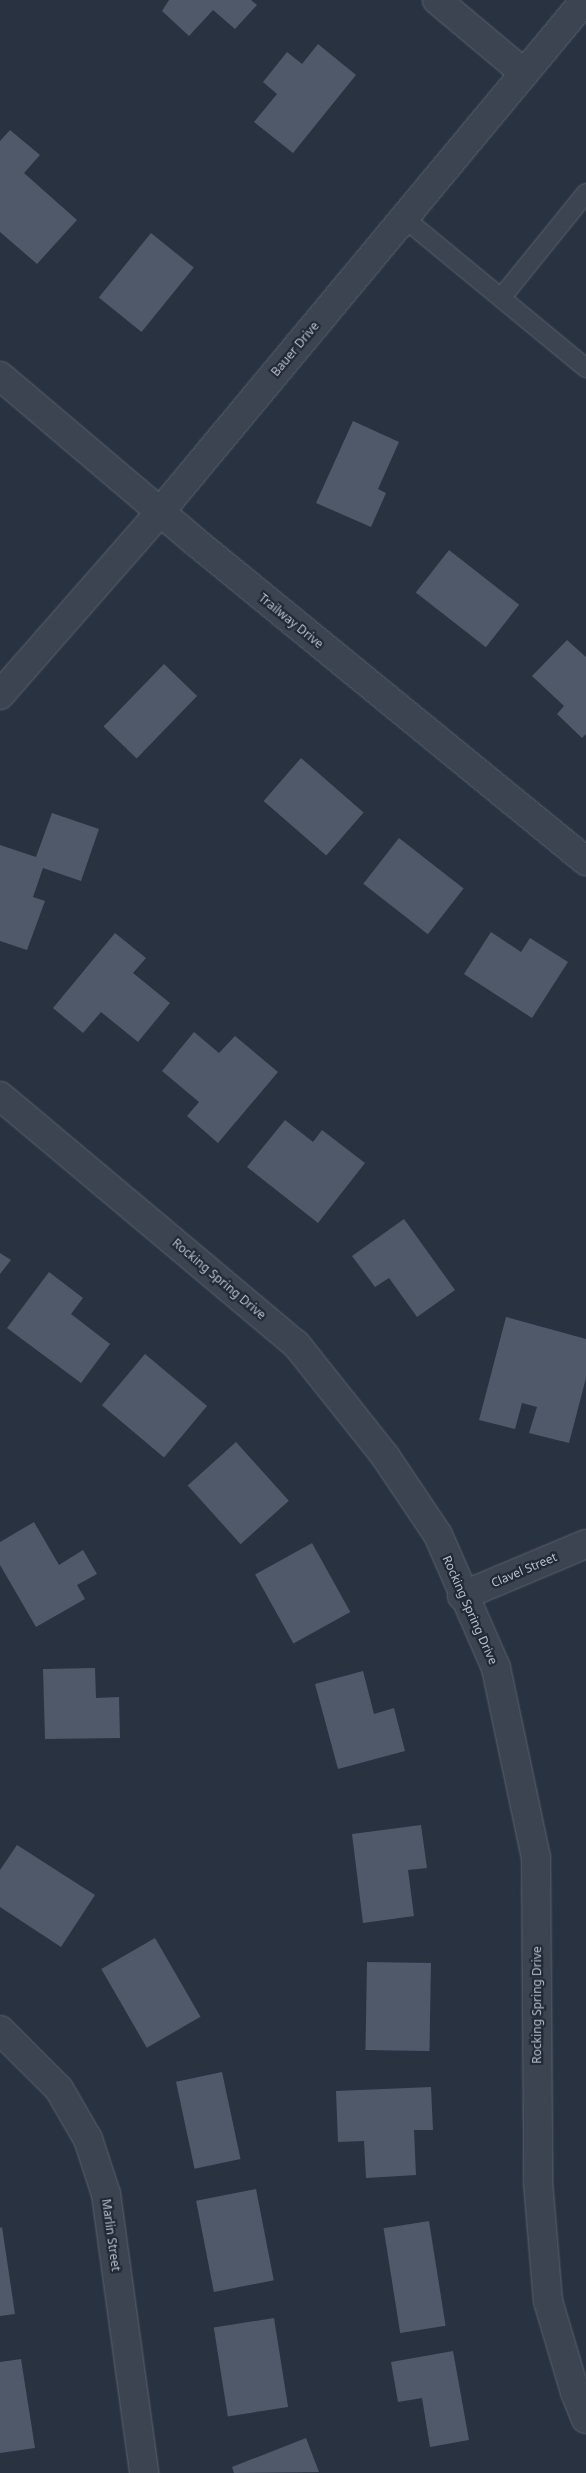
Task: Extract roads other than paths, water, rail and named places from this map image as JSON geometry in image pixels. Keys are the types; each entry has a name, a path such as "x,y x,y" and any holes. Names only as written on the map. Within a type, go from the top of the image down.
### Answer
{"street":[{"path":"437,0 524,73"},
{"name":"Bauer Drive","path":"0,695 160,512 585,0"},
{"name":"Trailway Drive","path":"0,376 160,512 586,861"},
{"name":"Rocking Spring Drive","path":"0,1096 296,1344 385,1456 438,1535 462,1596 496,1668 536,1857 538,2182 548,2301 575,2392 586,2419"},
{"name":"Clavel Street","path":"462,1596 586,1544"},
{"name":"Marlin Street","path":"0,2030 59,2088 88,2139 106,2194 144,2473"}],"lane":[{"path":"501,298 586,193"},
{"path":"404,218 586,368"}]}
